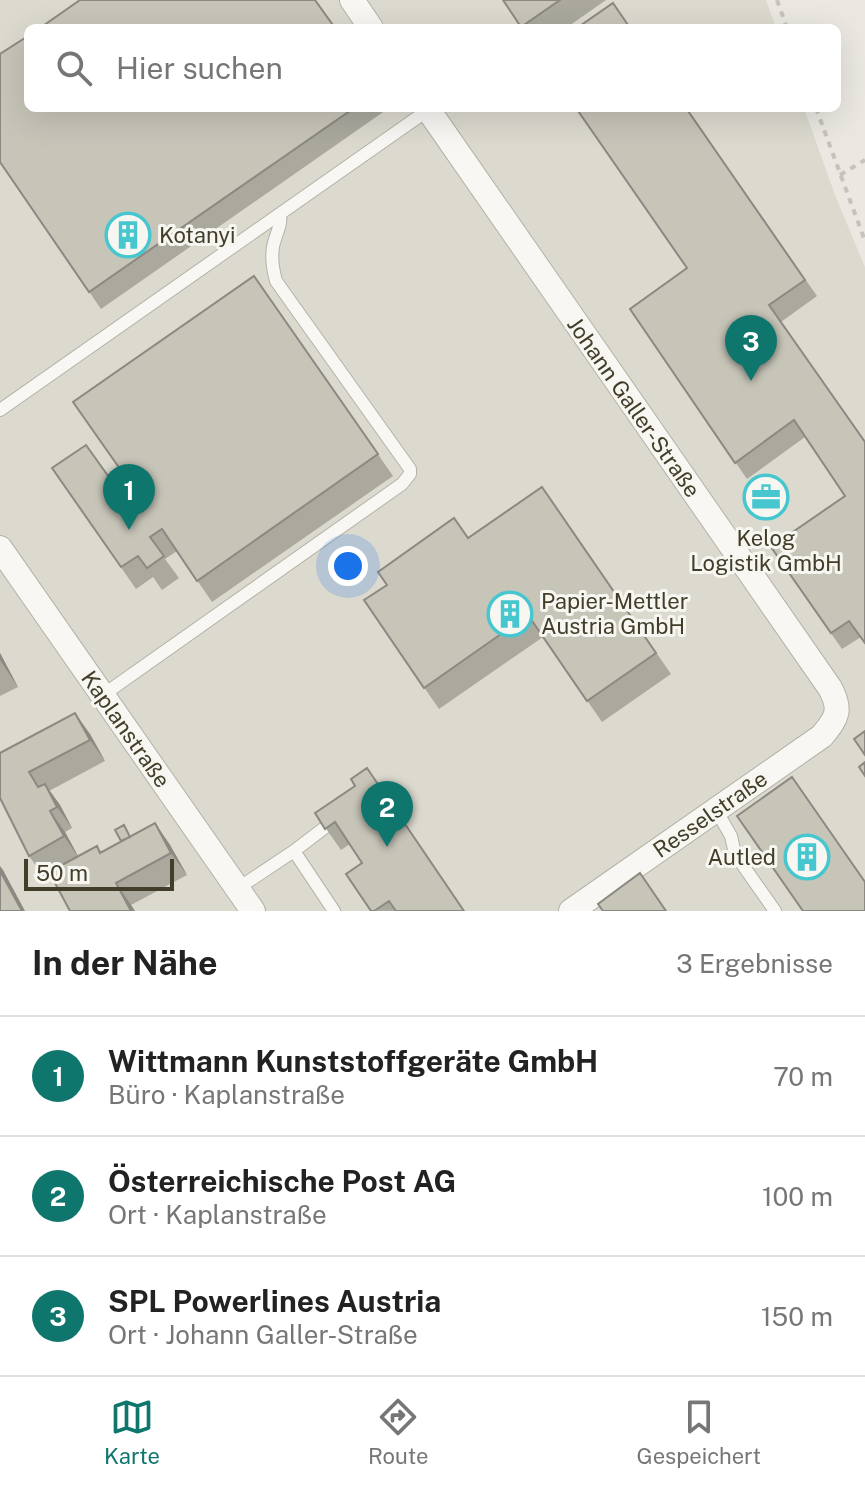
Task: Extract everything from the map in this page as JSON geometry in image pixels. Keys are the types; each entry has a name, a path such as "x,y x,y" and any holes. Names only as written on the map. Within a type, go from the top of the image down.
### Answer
{"street":[{"path":"352,0 368,24"},
{"name":"Johann Galler-Straße","path":"429,112 830,688 837,708"},
{"name":"Kaplanstraße","path":"0,548 253,911"},
{"name":"Resselstraße","path":"571,911 822,736 836,718 837,708"}],"lane":[{"path":"0,410 423,112"},
{"path":"103,695 402,484 410,474 410,469 276,281 272,266 273,246 281,226 280,214"},
{"path":"716,810 731,836 735,854 775,911"},
{"path":"237,889 342,815"},
{"path":"294,851 334,911"}],"path":[{"path":"777,0 786,24"},
{"path":"817,112 865,241"},
{"path":"840,175 865,160"}],"shaded area":[{"path":"0,0 766,0 775,24 24,24 24,112 805,112 865,267 865,911 0,911"}],"building":[{"path":"80,0 315,0 332,24 46,24"},
{"path":"503,0 560,0 525,24 519,24"},
{"path":"613,3 627,24 583,24"},
{"name":"Kotanyi","path":"24,39 24,112 348,112 89,292 0,162 0,54"},
{"path":"579,112 689,112 805,280 769,305 865,442 865,643 849,621 831,633 771,547 845,496 794,420 735,463 630,309 687,268"},
{"path":"254,276 378,454 197,581 162,529 150,537 164,556 147,568 138,556 121,567 52,468 86,445 116,487 127,479 73,402"},
{"name":"Papier-Mettler Austria GmbH","path":"542,487 656,653 587,701 528,615 424,688 364,600 387,585 378,572 454,518 468,538"},
{"path":"75,713 90,740 29,772 38,787 45,784 57,807 50,811 64,836 29,856 0,798 0,753"},
{"path":"865,731 865,755 854,739"},
{"path":"865,762 865,776 859,767"},
{"path":"367,768 464,911 396,911 389,901 371,911 346,874 362,863 335,822 325,829 315,813 355,786 351,779"},
{"name":"Autled","path":"792,777 865,882 865,911 803,911 737,816"},
{"path":"155,823 171,853 116,883 131,911 70,911 49,872 97,846 100,853"},
{"path":"124,825 130,837 121,841 115,830"},
{"path":"0,871 22,911 0,911"},
{"path":"640,873 666,911 603,911 598,904"}],"place":[{"name":"Kotanyi","path":"128,235"},
{"name":"SPL Powerlines Austria","path":"751,381"},
{"name":"Kelog Logistik GmbH","path":"766,497"},
{"name":"Wittmann Kunststoffgeräte GmbH","path":"129,530"},
{"name":"Papier-Mettler Austria GmbH","path":"510,614"},
{"name":"Österreichische Post AG","path":"387,847"},
{"name":"Autled","path":"807,857"}]}
